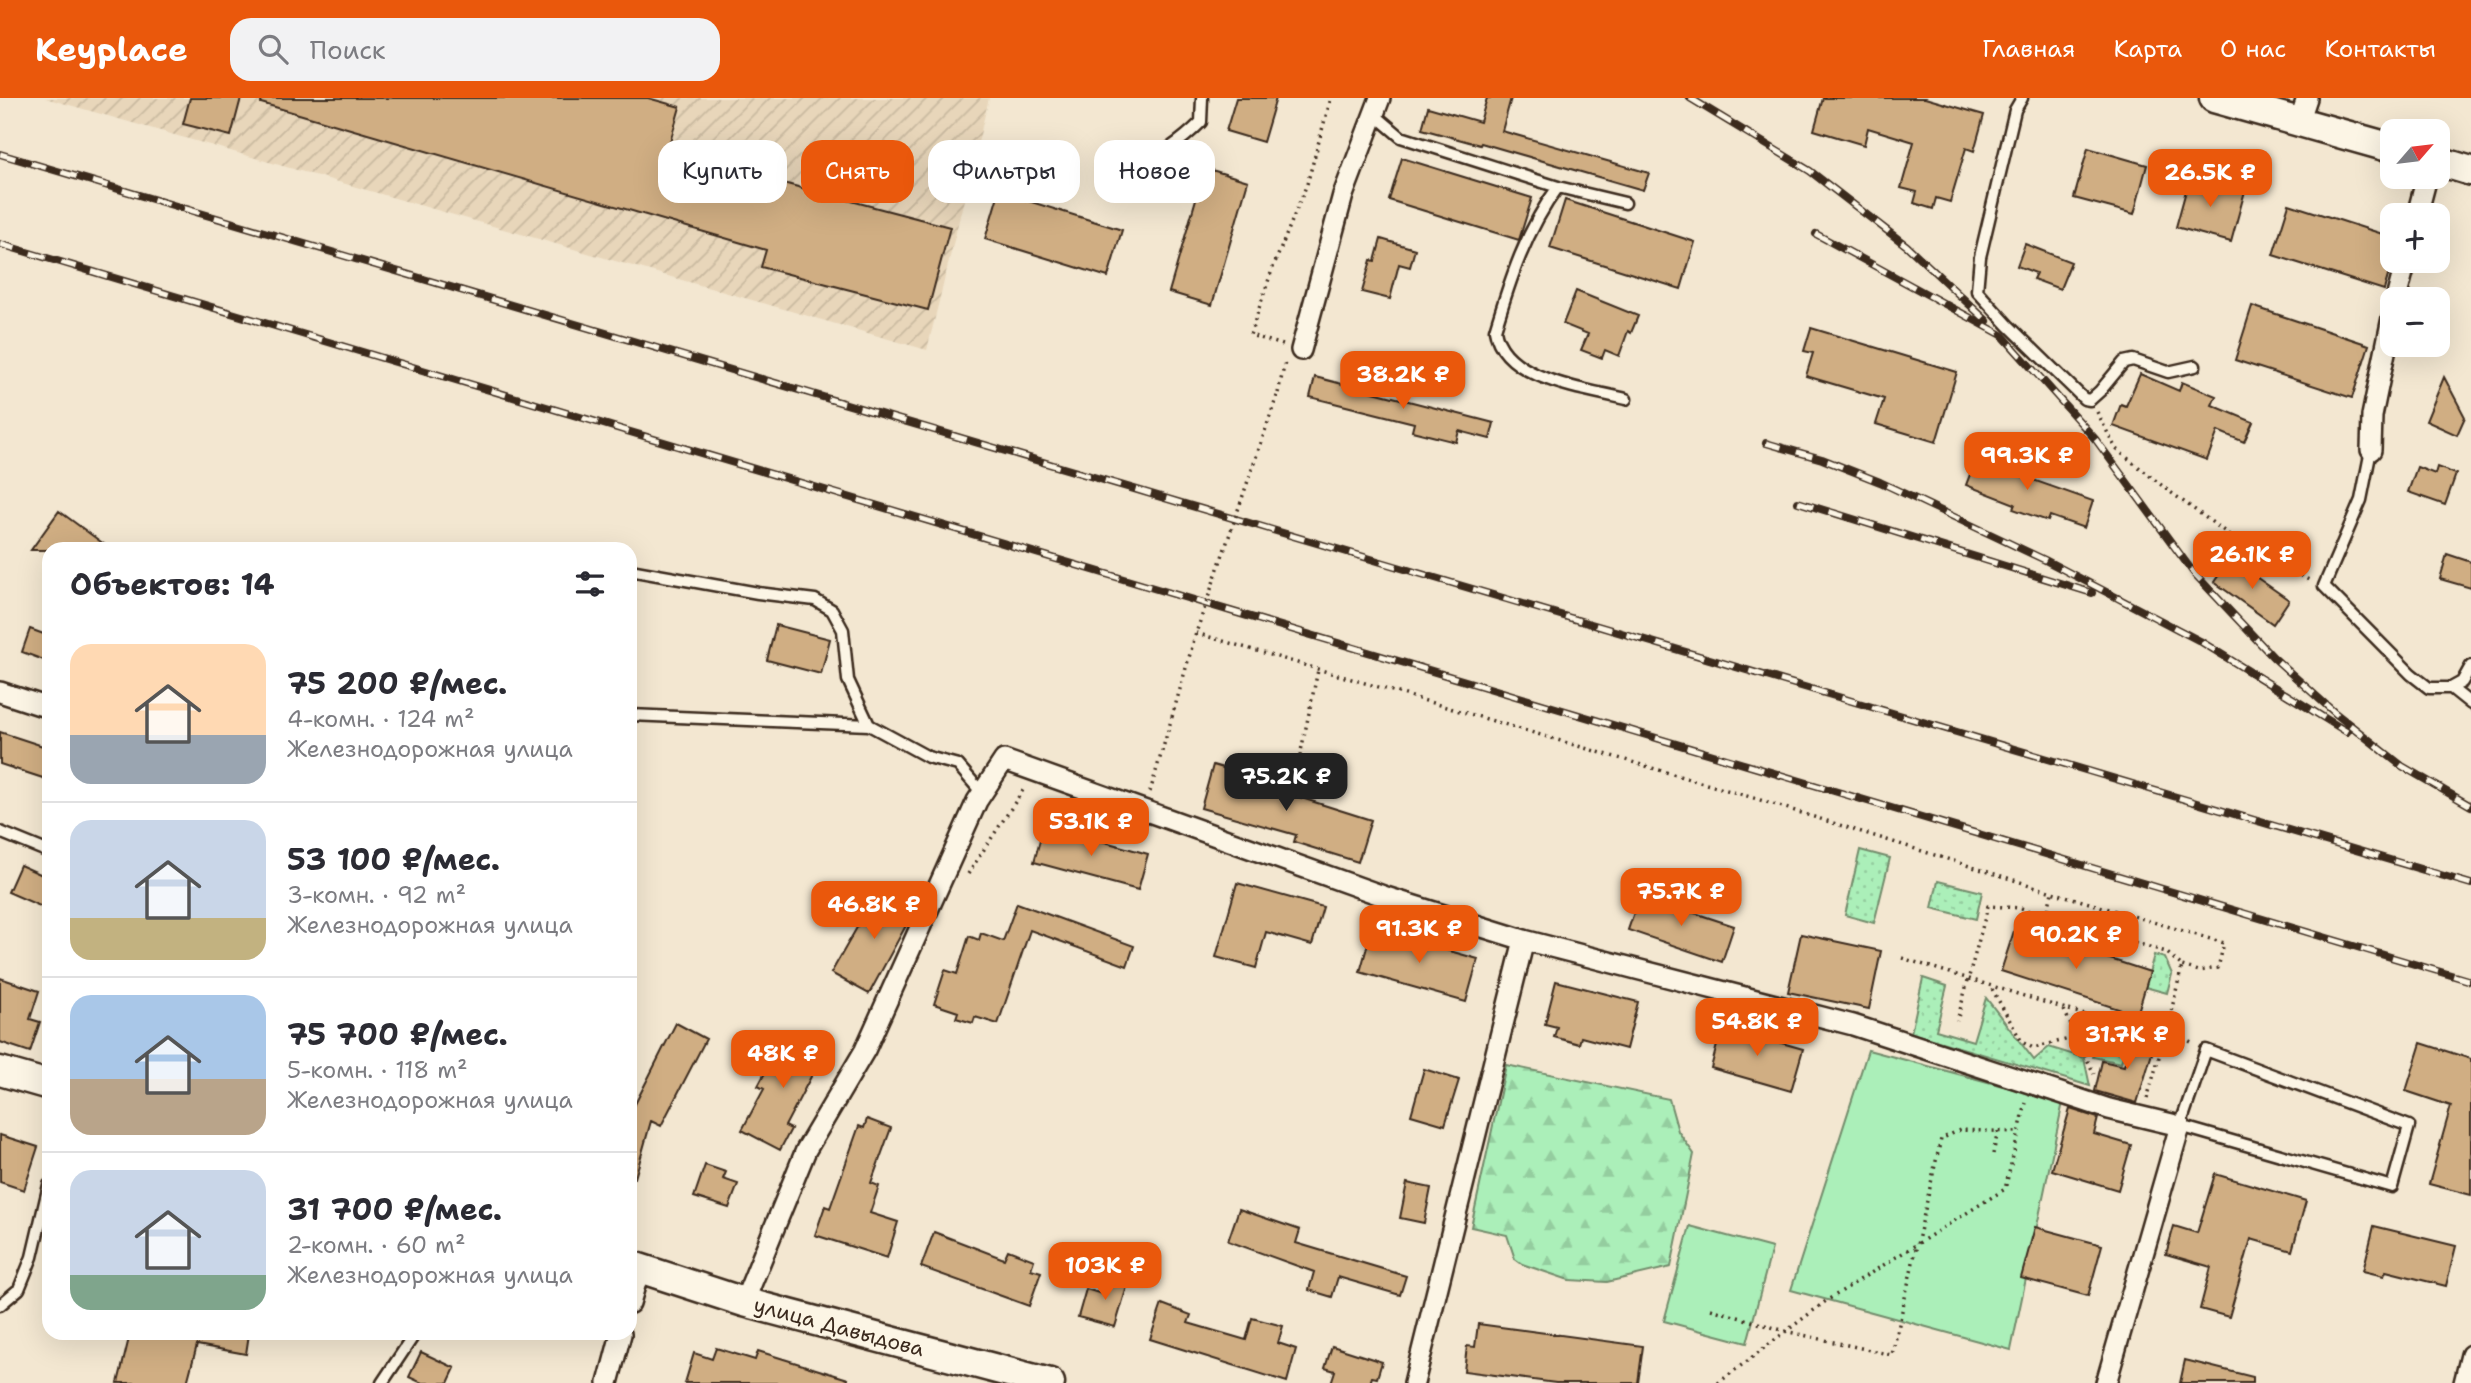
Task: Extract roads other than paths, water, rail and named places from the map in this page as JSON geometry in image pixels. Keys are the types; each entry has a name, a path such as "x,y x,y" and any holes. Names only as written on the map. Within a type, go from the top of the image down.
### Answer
{"main road":[{"path":"2214,98 2303,110 2380,143"},
{"path":"2450,165 2471,171"},
{"path":"0,1071 42,1083"},
{"name":"улица Давыдова","path":"637,1268 744,1302 1050,1383"}],"street":[{"path":"1292,351 1343,195 1377,106"},
{"path":"2371,450 2372,416 2384,357"},
{"path":"0,692 42,706"},
{"path":"744,1302 806,1150 865,1050 982,793 1004,760 1386,897 1524,940 1853,1025 2142,1117 2180,1126 2106,1383"},
{"path":"1414,1383 1524,940"},
{"path":"608,1383 619,1340"},
{"path":"2465,1383 2471,1355"}],"lane":[{"path":"1181,140 1201,122 1202,98"},
{"path":"2022,98 2015,110 1980,257 1977,290 2008,325 2084,399 2090,400 2100,391 2124,362 2133,360 2168,372 2195,366"},
{"path":"1377,106 1401,136 1558,187 1625,203"},
{"path":"1558,187 1544,206 1520,256 1495,330 1497,343 1518,365 1534,375 1626,399"},
{"path":"2371,450 2361,500 2324,586 2411,674 2429,688 2451,688 2462,681 2471,666"},
{"path":"637,571 758,593 815,600 832,610 843,630 848,680 869,725"},
{"path":"2451,688 2471,704"},
{"path":"637,715 869,725 928,757 958,765 982,793"},
{"path":"0,831 42,849"},
{"path":"2206,1050 2409,1126 2392,1187 2180,1126 2206,1050"},
{"path":"0,1305 19,1289 24,1279 42,1215"},
{"path":"382,1383 411,1340"}],"railway":[{"path":"1690,98 1810,171 1907,246 1987,321"},
{"path":"0,154 2471,884"},
{"path":"1816,234 2002,335 2096,440 2193,572 2273,657 2335,713 2402,766 2471,806"},
{"path":"0,244 2471,981"},
{"path":"1766,443 1822,459 1880,482 2045,560 2200,641 2347,732"},
{"path":"1798,502 2092,593"}]}
